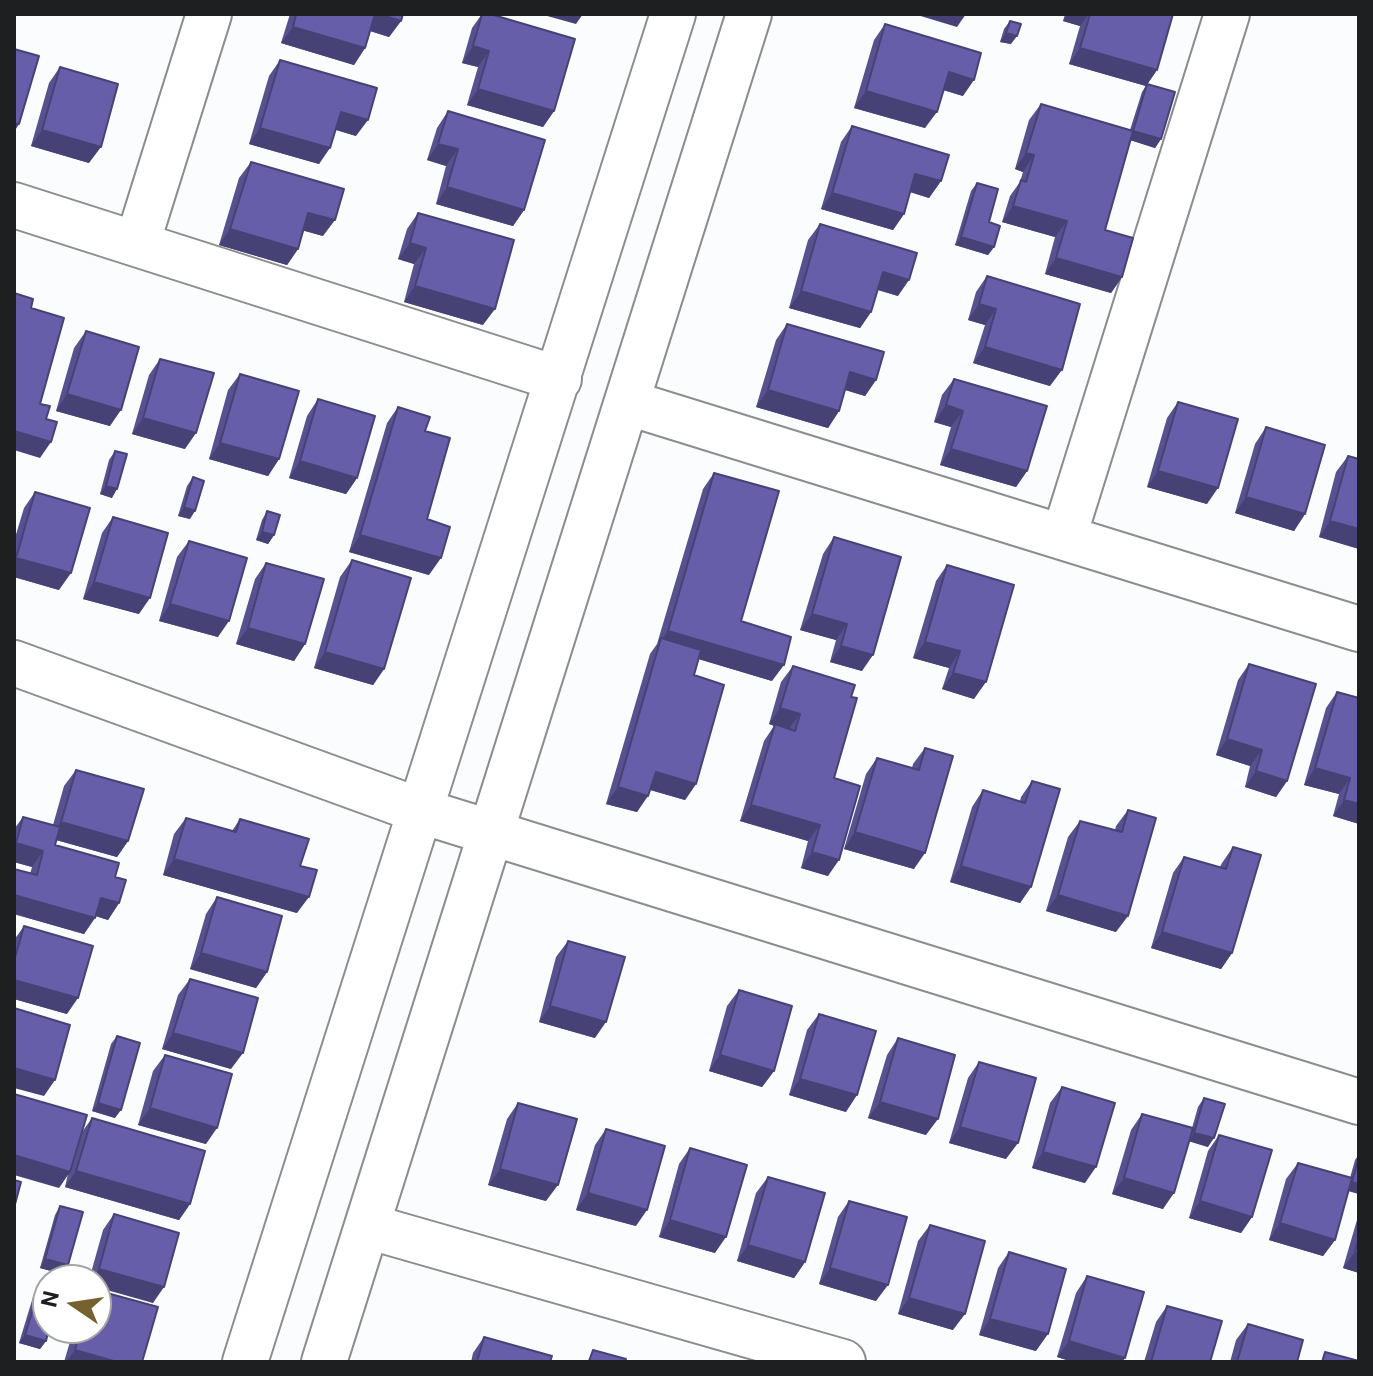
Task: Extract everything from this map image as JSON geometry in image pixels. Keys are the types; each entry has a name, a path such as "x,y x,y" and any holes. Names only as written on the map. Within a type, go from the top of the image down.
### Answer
{"street":[{"path":"137,244 209,14"},
{"path":"245,1362 673,14"},
{"path":"324,1362 490,830 629,403 749,14"},
{"path":"1064,536 1227,14"},
{"path":"14,205 559,379"},
{"path":"629,403 1359,629"},
{"path":"14,663 421,811 1359,1102"},
{"path":"367,1226 826,1359"}],"building":[{"path":"296,14 375,14 365,48 293,27"},
{"path":"378,14 403,14 401,21"},
{"path":"482,14 575,39 554,111 478,89 489,51 473,46"},
{"path":"1090,14 1173,14 1157,70 1080,48"},
{"path":"1010,21 1021,24 1017,36 1006,33"},
{"path":"885,24 981,53 974,80 949,72 937,112 866,91"},
{"path":"14,49 39,56 19,124 14,123"},
{"path":"280,60 377,88 368,120 341,112 330,148 260,128"},
{"path":"60,67 118,84 101,147 42,130"},
{"path":"1147,84 1175,92 1161,139 1133,131"},
{"path":"1041,104 1133,131 1105,230 1133,238 1122,277 1056,258 1067,221 1013,206 1021,180 1026,182 1034,155 1026,153"},
{"path":"448,111 545,140 524,210 447,187 458,149 438,144"},
{"path":"852,126 949,155 941,181 915,174 904,214 832,193"},
{"path":"251,162 344,189 335,220 308,213 298,249 230,229"},
{"path":"977,183 998,189 989,222 1000,226 994,247 961,237"},
{"path":"418,213 514,240 495,309 415,286 426,248 410,243"},
{"path":"820,224 917,253 909,280 883,272 871,312 801,291"},
{"path":"987,276 1080,304 1062,370 985,347 996,309 979,304"},
{"path":"14,293 33,299 31,308 64,318 40,404 50,406 46,419 57,422 51,442 14,431"},
{"path":"787,324 884,352 876,380 850,372 839,411 768,390"},
{"path":"86,331 139,347 121,410 67,394"},
{"path":"160,359 214,373 196,433 143,418"},
{"path":"240,374 299,391 279,459 220,443"},
{"path":"954,379 1047,406 1027,471 951,449 963,411 946,405"},
{"path":"318,399 375,416 357,478 300,461"},
{"path":"1178,402 1238,419 1218,488 1158,471"},
{"path":"398,407 430,417 425,431 450,438 427,519 450,527 441,558 360,535"},
{"path":"1266,427 1325,445 1305,514 1246,497"},
{"path":"115,451 127,454 117,489 106,486"},
{"path":"1348,456 1359,459 1359,529 1330,521"},
{"path":"714,473 779,491 741,621 791,637 784,665 668,631"},
{"path":"193,477 204,481 195,511 184,507"},
{"path":"35,492 90,508 71,573 16,558"},
{"path":"267,511 280,515 274,535 262,532"},
{"path":"113,517 168,533 150,598 94,582"},
{"path":"834,537 901,557 873,655 841,646 847,624 812,614"},
{"path":"189,541 247,558 229,621 170,604"},
{"path":"352,560 411,578 384,669 325,652"},
{"path":"266,563 324,579 305,644 248,628"},
{"path":"947,565 1014,585 986,682 953,673 960,651 925,642"},
{"path":"661,638 701,650 694,675 724,685 696,784 656,772 648,796 618,787"},
{"path":"1249,664 1316,684 1287,781 1256,771 1262,750 1227,739"},
{"path":"793,666 855,685 851,697 857,698 834,778 860,786 839,860 812,852 820,825 751,805 775,724 795,731 800,714 780,708"},
{"path":"1337,692 1359,698 1359,804 1344,800 1350,778 1315,768"},
{"path":"925,748 953,756 925,853 855,832 877,758 919,770"},
{"path":"76,770 144,789 128,841 61,822"},
{"path":"1032,781 1060,789 1031,887 961,866 983,790 1025,803"},
{"path":"1128,810 1156,818 1128,916 1058,895 1080,821 1122,832"},
{"path":"23,817 60,827 55,845 119,863 115,877 126,880 119,903 101,898 95,918 14,895 14,869 37,875 43,851 16,843"},
{"path":"186,818 236,832 240,819 309,839 300,866 317,870 309,897 174,859"},
{"path":"1233,847 1261,855 1232,953 1162,932 1184,857 1226,869"},
{"path":"217,897 282,916 267,972 201,953"},
{"path":"24,926 93,946 78,998 14,980 14,961"},
{"path":"568,941 625,957 606,1022 550,1006"},
{"path":"190,979 258,998 243,1053 173,1033"},
{"path":"739,990 792,1006 774,1071 720,1055"},
{"path":"14,1008 70,1025 55,1080 14,1068"},
{"path":"819,1014 876,1031 857,1095 800,1079"},
{"path":"117,1036 140,1043 121,1110 98,1103"},
{"path":"898,1038 955,1055 938,1119 880,1102"},
{"path":"165,1055 232,1074 217,1128 150,1108"},
{"path":"979,1062 1036,1078 1018,1143 960,1127"},
{"path":"1062,1087 1115,1103 1096,1167 1043,1152"},
{"path":"14,1094 87,1115 70,1172 14,1155"},
{"path":"1204,1098 1225,1104 1214,1138 1194,1133"},
{"path":"518,1103 577,1119 558,1185 500,1169"},
{"path":"1142,1114 1193,1128 1174,1193 1124,1178"},
{"path":"92,1118 205,1151 190,1204 76,1171"},
{"path":"606,1129 665,1146 647,1210 588,1193"},
{"path":"1219,1135 1272,1150 1252,1217 1200,1201"},
{"path":"690,1148 747,1165 726,1237 670,1220"},
{"path":"1359,1157 1359,1184 1352,1182"},
{"path":"1298,1163 1352,1178 1335,1240 1280,1223"},
{"path":"768,1177 825,1193 805,1262 748,1245"},
{"path":"14,1180 21,1182 14,1208"},
{"path":"849,1201 907,1217 888,1285 830,1268"},
{"path":"60,1206 83,1212 68,1264 45,1259"},
{"path":"114,1214 179,1233 164,1287 112,1273 112,1264 100,1264"},
{"path":"930,1225 985,1241 965,1314 909,1298"},
{"path":"1009,1252 1066,1269 1048,1334 990,1319"},
{"path":"1087,1276 1144,1292 1125,1358 1069,1341"},
{"path":"112,1294 158,1307 142,1362 117,1362 75,1350 77,1344 112,1344"},
{"path":"1167,1306 1222,1321 1210,1362 1151,1362"},
{"path":"32,1312 32,1337 25,1335"},
{"path":"1248,1324 1303,1340 1297,1362 1237,1362"},
{"path":"484,1337 552,1356 550,1362 477,1362"},
{"path":"593,1350 626,1359 625,1362 589,1361"},
{"path":"1325,1352 1359,1361 1359,1362 1322,1362"}]}
